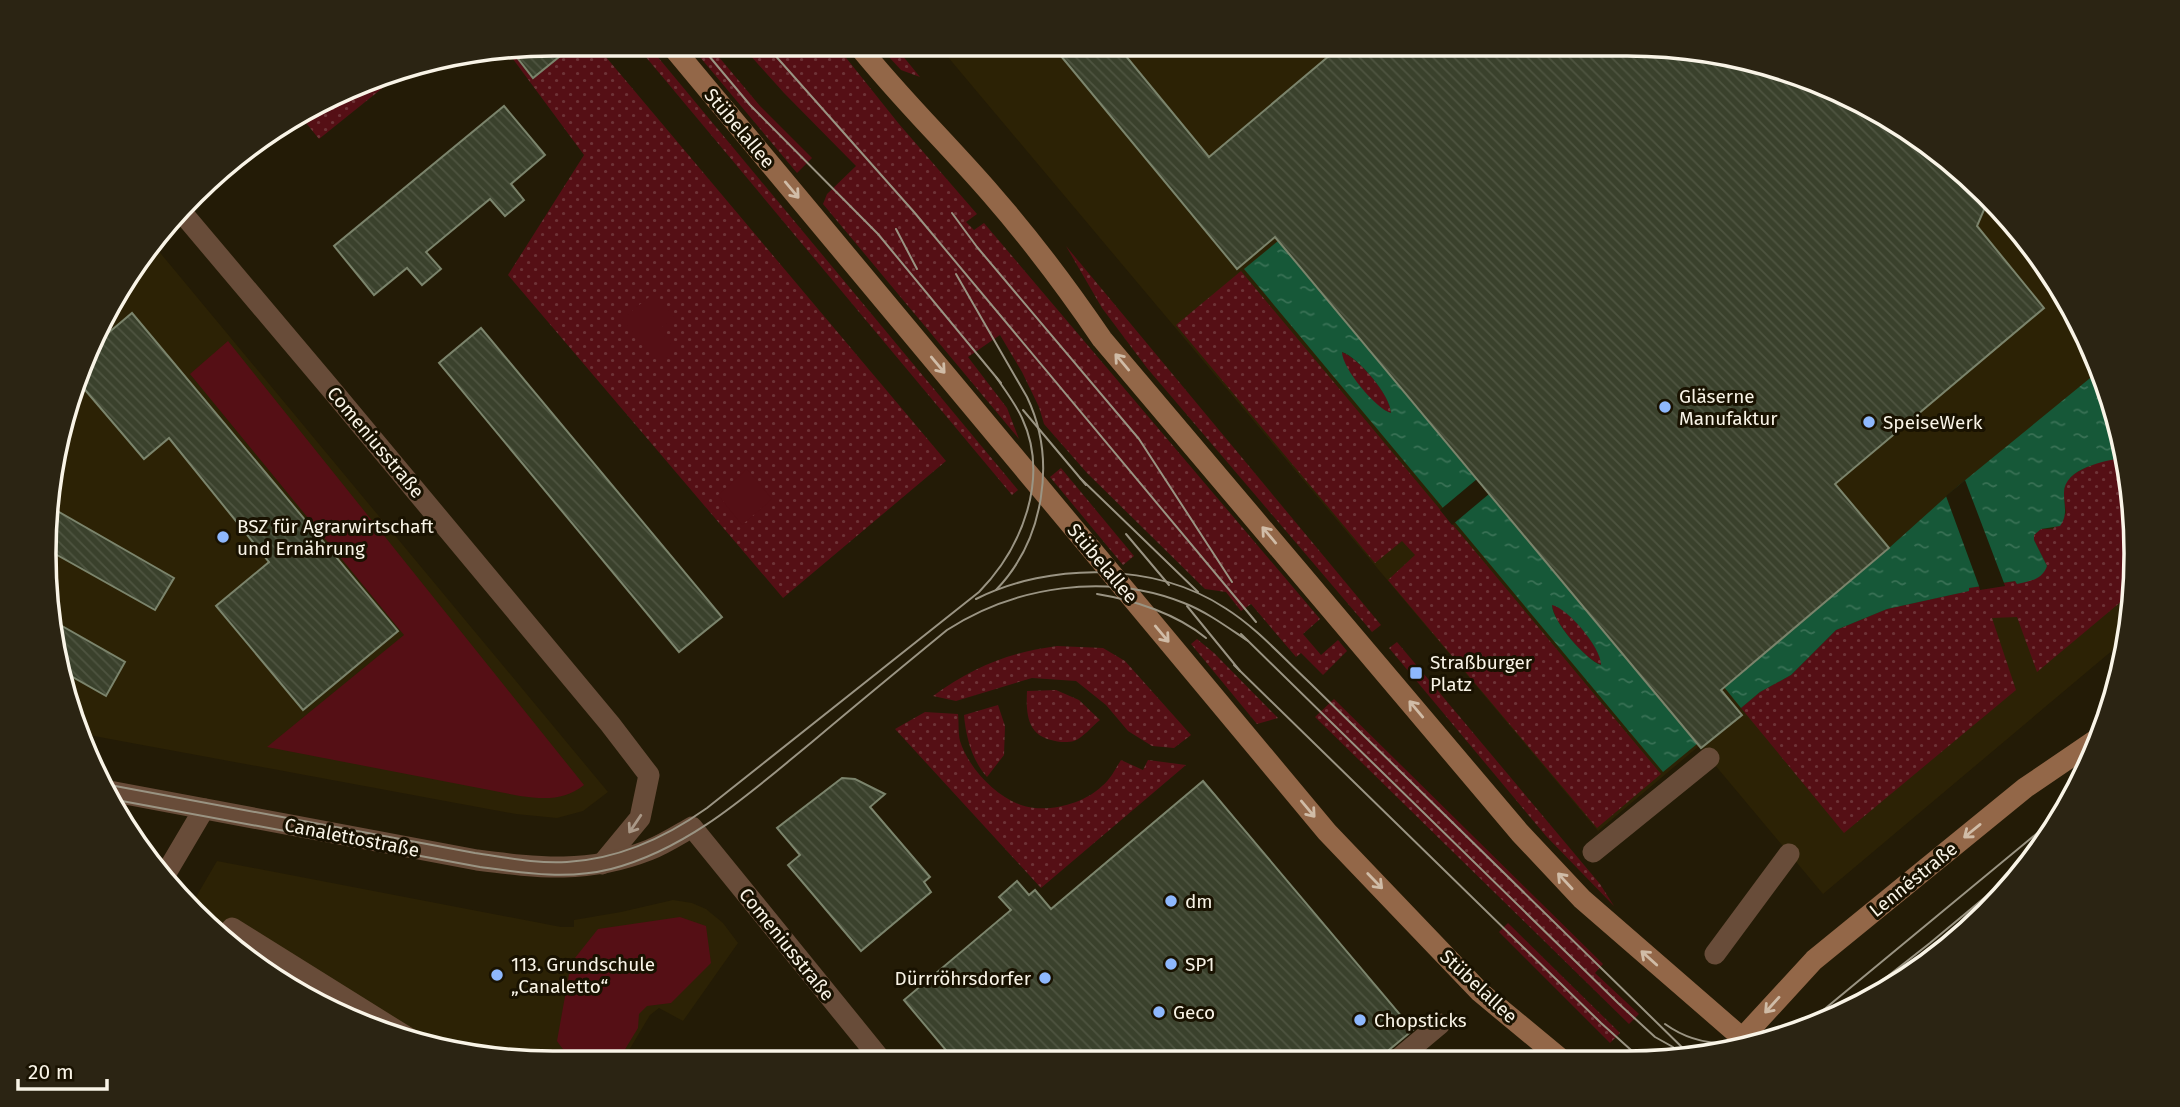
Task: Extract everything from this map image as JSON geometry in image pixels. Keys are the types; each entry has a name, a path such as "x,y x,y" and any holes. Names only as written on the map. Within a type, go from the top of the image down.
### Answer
{"main road":[{"name":"Stübelallee","path":"680,56 1327,832 1480,992 1551,1051"},
{"path":"867,56 992,194 1047,260 1102,339 1520,833 1582,899 1736,1038"},
{"name":"Lennéstraße","path":"1747,1036 1814,960 2025,788 2085,747"}],"street":[{"name":"Comeniusstraße","path":"186,218 610,724 649,775 640,818 602,864"},
{"path":"1593,852 1709,758"},
{"name":"Canalettostraße","path":"118,793 527,867 566,869 602,864 651,850 692,827"},
{"path":"169,869 204,809"},
{"name":"Comeniusstraße","path":"692,827 874,1051"},
{"path":"1715,954 1789,854"},
{"path":"230,932 232,928 377,1018"},
{"path":"1408,1051 1440,1024"}],"shaded area":[{"path":"605,56 946,461 783,598 508,275 584,155 512,58"},
{"path":"645,56 657,56 1018,490 1012,495"},
{"path":"699,56 718,56 760,106 812,158 797,173"},
{"path":"751,56 845,56 977,214 966,222 974,230 984,223 1320,619 1303,634 1321,655 1338,640 1347,651 1323,675 1301,653 1296,657 1251,604 1241,611 1226,592 1205,589 1087,473 1044,424 1022,372 1000,335 968,357 1007,408 1019,439 823,204 827,194 856,166"},
{"path":"888,56 903,56 920,77 901,70"},
{"name":"Gläserne Manufaktur","path":"947,56 1627,56 1691,60 1786,82 1847,107 1903,140 1929,159 1955,179 2001,225 2040,277 2073,333 2098,394 2107,425 2120,489 2123,521 2123,586 2114,649 1823,894 1699,746 1598,831"},
{"path":"386,85 319,139 306,123 333,107"},
{"path":"1066,246 1381,625 1372,632 1147,368 1102,308"},
{"name":"BSZ für Agrarwirtschaft und Ernährung","path":"159,251 608,792 583,811 557,818 516,814 91,735 73,682 60,618 56,554 60,489 73,425 94,363 123,305"},
{"path":"1241,271 1661,774 1597,828 1388,580 1415,555 1402,541 1375,563 1176,325"},
{"path":"654,293 674,317 659,330 676,350 660,364 622,319"},
{"path":"228,341 584,785 561,796 520,796 267,747 404,635 190,374"},
{"path":"1341,352 1356,361 1372,378 1386,397 1391,413 1377,404 1360,387 1347,368"},
{"path":"2114,457 2123,521 2122,601 2037,672 2017,617 1992,618 2016,690 1844,833 1741,708 1760,692 1791,675 1836,630 1887,609 1968,591 1968,588 2016,581 2017,584 2047,566 2034,535 2041,529 2053,529 2066,513 2064,491 2068,479 2091,465"},
{"path":"1061,468 1134,556 1123,565 1050,477"},
{"path":"747,469 772,499 742,525 718,495"},
{"path":"1552,604 1567,613 1583,630 1596,649 1602,665 1587,656 1571,639 1553,611"},
{"path":"1197,639 1278,718 1257,724 1191,644"},
{"path":"1397,642 1600,884 1614,906 1546,836 1389,648"},
{"path":"1057,646 1103,648 1125,661 1191,735 1174,748 1152,746 1128,731 1106,705 1076,681 1032,678 956,701 933,696 962,677 991,663"},
{"path":"1056,690 1079,700 1100,720 1074,741 1059,742 1043,737 1030,722 1027,691"},
{"path":"1334,699 1603,964 1595,973 1639,1014 1629,1024 1315,717"},
{"path":"998,705 1005,726 1004,755 987,777 971,748 964,715"},
{"path":"925,712 958,714 960,741 969,761 992,788 1011,801 1031,808 1064,806 1085,798 1105,783 1121,760 1143,770 1148,760 1186,765 1041,888 895,729"},
{"name":"113. Grundschule „Canaletto“","path":"217,861 561,927 574,927 574,920 673,900 692,903 706,909 723,923 738,943 683,1021 659,1008 650,1015 629,1051 521,1050 489,1047 425,1034 394,1025 333,1000 277,967 251,948 225,928 195,898"},
{"path":"680,917 706,926 711,963 671,1003 647,1006 639,1014 638,1028 624,1051 565,1051 557,1041 571,963 598,929"},
{"path":"1508,923 1620,1033 1610,1043 1499,932"}],"water":[{"path":"1278,241 1697,744 1663,772 1244,269","holes":["1342,352 1356,361 1372,378 1386,397 1391,413 1377,404 1361,387 1343,359","1552,605 1567,613 1583,630 1596,649 1601,665 1587,656 1571,639 1553,612"]},
{"path":"2091,377 2115,459 2087,467 2070,478 2064,494 2065,514 2060,526 2041,529 2034,535 2047,566 2042,574 2022,583 2017,584 2015,581 1969,588 1969,591 1887,609 1836,630 1791,675 1760,692 1741,708 1724,687 1958,486"}],"pier":[{"path":"1477,479 1489,494 1452,525 1440,510"},
{"path":"1965,480 2005,586 1980,590 1946,496"}],"building":[{"path":"560,56 533,78 517,57"},
{"name":"Gläserne Manufaktur","path":"1061,56 1126,56 1209,157 1329,56 1659,57 1691,60 1755,73 1786,82 1847,107 1903,140 1955,179 1984,208 1977,226 2044,308 1835,484 1889,548 1721,690 1742,715 1701,748 1275,237 1237,269"},
{"path":"504,106 545,155 511,184 524,200 505,216 490,199 426,252 441,269 422,285 407,268 374,295 334,246"},
{"path":"132,313 398,631 303,710 216,606 269,562 169,438 144,459 84,389 106,334"},
{"path":"481,328 722,617 679,652 439,363"},
{"path":"58,511 174,578 155,610 56,554"},
{"path":"61,626 125,662 106,696 72,676"},
{"path":"842,778 855,779 885,794 870,807 930,877 924,882 931,892 861,951 788,865 800,855 777,828"},
{"name":"SP1","path":"1203,781 1413,1030 1388,1051 947,1051 904,1000 1011,910 999,897 1017,881 1029,895 1035,890 1051,909"}],"tram line":[{"path":"709,56 750,105 878,234 1001,383"},
{"path":"776,56 914,212 1256,622"},
{"path":"952,213 977,247 1139,439 1232,582"},
{"path":"896,229 917,269"},
{"path":"956,274 1027,397 1042,447 1041,498 1035,524 1025,548 996,590"},
{"path":"114,786 475,853 532,861 586,860 605,857 641,845 675,829 707,808 979,592 994,574 1008,555 1027,511 1033,464 1030,441 1022,418 996,377"},
{"path":"1023,410 1086,485"},
{"path":"1080,478 1198,592"},
{"path":"1126,534 1169,585"},
{"path":"976,599 1036,578 1102,572 1167,582 1197,593 1225,608 1269,643 1683,1048"},
{"path":"122,801 480,867 546,874 595,872 640,860 667,848 718,817 947,630 1002,603 1062,588 1124,588 1154,593 1184,603 1209,615 1248,641"},
{"path":"1097,594 1154,609 1195,629 1206,638"},
{"path":"1187,606 1240,671"},
{"path":"1241,634 1618,1003 1655,1037 1673,1047"},
{"path":"1234,665 1632,1051"},
{"path":"1823,1010 2038,832"},
{"path":"1887,977 1989,894"},
{"path":"1665,1024 1682,1034 1714,1043"}],"place":[{"name":"Gläserne Manufaktur","path":"1665,407"},
{"name":"SpeiseWerk","path":"1869,422"},
{"name":"BSZ für Agrarwirtschaft und Ernährung","path":"223,537"},
{"name":"Straßburger Platz","path":"1416,673"},
{"name":"dm","path":"1171,901"},
{"name":"SP1","path":"1171,964"},
{"name":"113. Grundschule „Canaletto“","path":"497,975"},
{"name":"Dürrröhrsdorfer","path":"1045,978"},
{"name":"Geco","path":"1159,1012"},
{"name":"Chopsticks","path":"1360,1020"}]}
